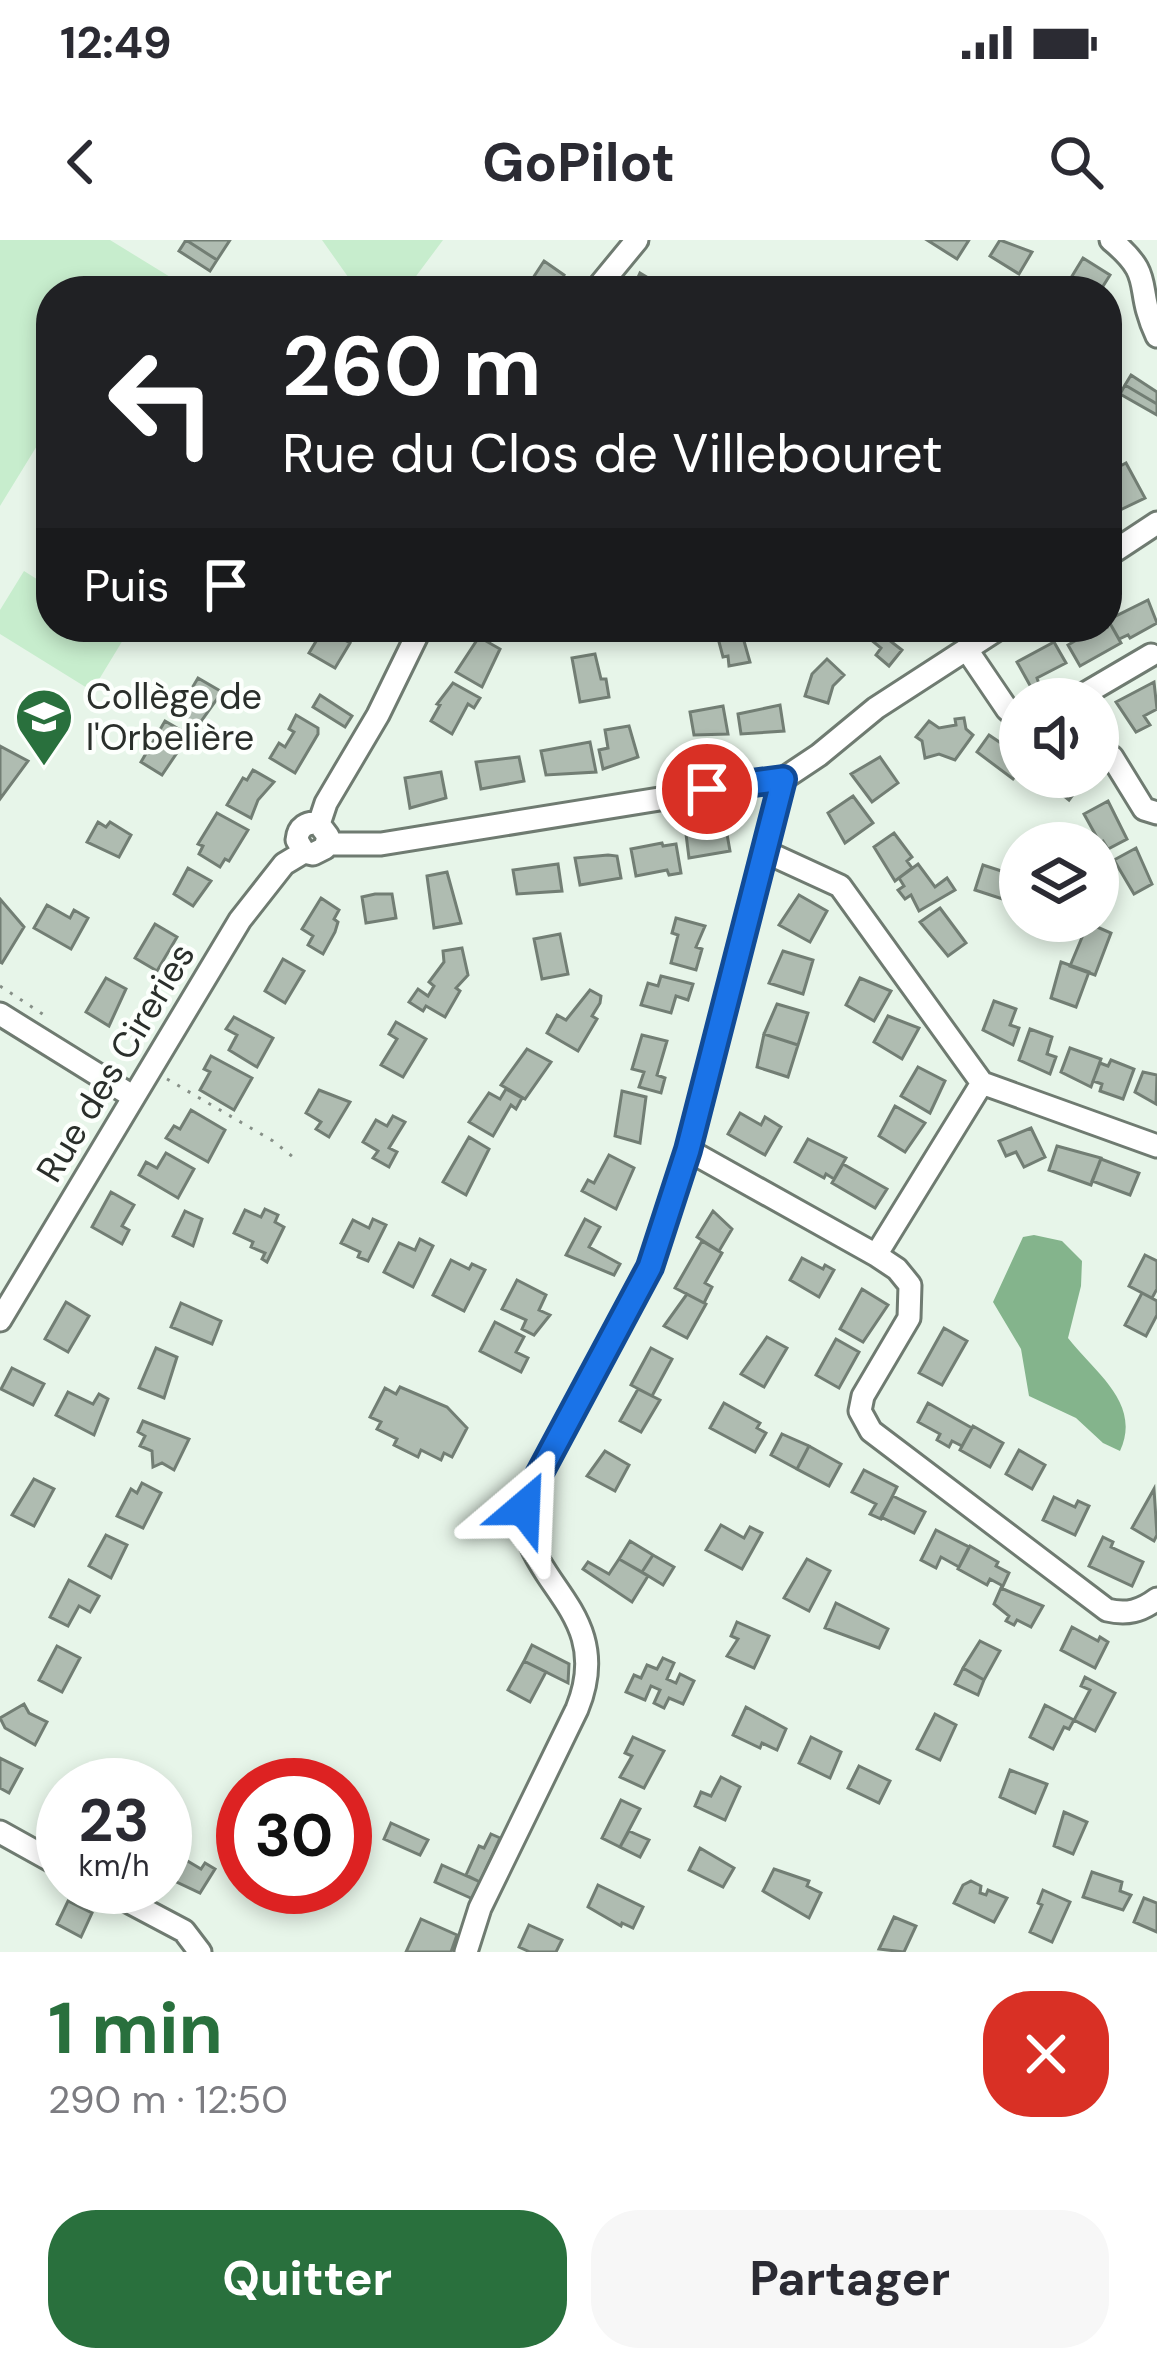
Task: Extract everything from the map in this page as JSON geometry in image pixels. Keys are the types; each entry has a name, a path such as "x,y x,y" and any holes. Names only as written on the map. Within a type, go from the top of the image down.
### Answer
{"street":[{"path":"1111,240 1140,257 1148,271 1150,322 1157,336"},
{"path":"604,276 625,243"},
{"path":"1122,546 1157,523"},
{"path":"414,642 326,803 323,834 380,844 783,779 876,708 979,642"},
{"path":"967,650 999,697"},
{"path":"1112,678 1151,655"},
{"path":"1119,768 1144,809 1157,813"},
{"path":"466,1952 481,1908 577,1709 588,1673 585,1637 576,1616 529,1546 524,1526 528,1495 635,1300 688,1150 783,779"},
{"name":"Rue des Cireries","path":"0,1321 240,920 284,864 304,852 317,853 323,834"},
{"path":"766,852 840,886 982,1083 1157,1145"},
{"path":"0,1014 132,1096"},
{"path":"876,1255 982,1083"},
{"path":"688,1150 876,1255 910,1285 908,1318 863,1396 863,1420 871,1431 1107,1610 1144,1609 1157,1599"},
{"path":"0,1832 36,1852"},
{"path":"152,1914 184,1931 200,1952"}],"path":[{"path":"157,1073 273,1141 298,1161"}],"shaded area":[{"path":"0,240 110,240 169,276 36,276 36,447 0,506"},
{"path":"322,240 443,240 416,276 347,276"},
{"path":"24,571 36,579 36,642 122,642 92,691 0,634 0,610"},
{"path":"1023,1237 1062,1241 1082,1261 1068,1338 1120,1403 1125,1434 1120,1451 1103,1443 1076,1418 1029,1396 1021,1349 993,1302"}],"building":[{"path":"186,240 217,260 210,271 179,251"},
{"path":"186,240 230,240 217,260"},
{"path":"927,240 969,240 957,259"},
{"path":"1000,240 1032,252 1019,274 990,256"},
{"path":"1083,258 1110,275 1109,276 1072,276"},
{"path":"544,261 564,275 563,276 534,276"},
{"path":"1131,375 1157,392 1157,404 1125,385"},
{"path":"1125,385 1157,404 1157,415 1122,395"},
{"path":"1126,463 1145,498 1122,509 1122,465"},
{"path":"1148,600 1157,623 1122,638 1122,613"},
{"path":"316,642 350,643 335,668 309,653"},
{"path":"476,642 500,649 482,687 456,672"},
{"path":"719,642 744,642 750,662 729,666 728,656 723,657"},
{"path":"874,642 892,642 902,650 889,666 876,655 881,648"},
{"path":"1054,642 1066,663 1037,678 1026,678 1017,662"},
{"path":"1073,642 1121,643 1080,666 1068,645"},
{"path":"595,654 609,697 580,702 572,658"},
{"path":"827,659 844,675 833,686 828,703 805,696 812,674"},
{"path":"198,678 222,692 197,727 163,708 169,697 182,705"},
{"path":"1154,682 1157,709 1144,716 1150,725 1136,732 1119,700"},
{"path":"453,683 480,698 474,708 468,704 452,734 431,721"},
{"path":"320,695 352,716 345,727 313,707"},
{"path":"780,705 784,731 741,734 738,714"},
{"path":"723,706 728,734 694,735 690,712"},
{"path":"296,715 318,728 318,734 295,773 270,758 279,743 285,747 294,732 289,729"},
{"path":"964,718 973,735 955,760 939,754 925,758 922,741 916,737 929,721 939,728"},
{"path":"165,721 189,735 162,775 141,762"},
{"path":"629,726 638,757 603,769 599,750 608,748 605,730"},
{"path":"989,735 999,742 999,768 977,752"},
{"path":"590,742 596,772 546,775 541,751"},
{"path":"0,746 28,761 0,799"},
{"path":"519,757 524,781 481,789 476,762"},
{"path":"880,757 898,783 872,802 851,774"},
{"path":"253,770 274,782 258,800 251,818 227,805"},
{"path":"441,772 446,798 410,808 405,778"},
{"path":"853,796 873,823 845,843 828,813"},
{"path":"1108,801 1118,822 1088,822 1084,814"},
{"path":"217,813 248,830 220,867 199,854 203,846 198,844"},
{"path":"98,822 106,827 110,822 131,835 119,857 87,842"},
{"path":"725,823 730,851 689,858 686,834"},
{"path":"894,833 912,857 907,861 912,868 895,881 874,847"},
{"path":"676,844 681,873 669,875 667,870 636,876 631,849"},
{"path":"1136,848 1152,884 1134,894 1119,868 1119,857"},
{"path":"617,856 621,878 580,885 575,858"},
{"path":"558,864 562,891 517,894 513,870"},
{"path":"918,864 935,887 947,878 955,890 919,911 911,895 905,899 898,890 904,886 899,878"},
{"path":"983,865 999,870 999,898 975,890"},
{"path":"188,868 211,881 193,906 174,894"},
{"path":"447,872 461,923 434,928 427,876"},
{"path":"392,894 396,918 366,923 362,897"},
{"path":"799,895 827,911 810,942 779,925"},
{"path":"321,898 339,910 335,932 323,954 308,945 313,936 302,929"},
{"path":"0,899 24,927 2,963 0,962"},
{"path":"47,905 70,918 74,910 88,918 71,949 34,928"},
{"path":"940,908 966,943 948,956 920,922"},
{"path":"676,918 705,926 696,947 702,949 696,970 671,963 678,935 672,933"},
{"path":"155,924 177,937 157,971 135,958"},
{"path":"560,934 568,974 542,979 534,939"},
{"path":"1080,942 1108,942 1095,975 1070,966"},
{"path":"462,948 468,975 456,988 460,991 445,1017 409,1002 418,989 428,996 434,986 429,982 444,962 443,951"},
{"path":"783,951 813,960 803,994 769,983"},
{"path":"283,959 304,971 285,1003 265,991"},
{"path":"1061,962 1089,972 1076,1007 1051,998"},
{"path":"661,976 693,984 688,1000 676,996 671,1013 641,1005 648,983 658,986"},
{"path":"106,978 126,989 109,1026 86,1012"},
{"path":"860,978 891,991 874,1021 846,1005"},
{"path":"590,990 601,996 592,1016 597,1019 578,1051 547,1033 557,1015 566,1020"},
{"path":"994,1001 1016,1009 1010,1025 1019,1028 1013,1045 983,1030"},
{"path":"777,1004 808,1013 798,1045 764,1034"},
{"path":"888,1016 919,1028 902,1059 874,1042"},
{"path":"234,1017 273,1038 257,1067 229,1050 237,1035 226,1029"},
{"path":"396,1022 426,1039 403,1077 381,1065 397,1039 389,1034"},
{"path":"1030,1029 1052,1037 1047,1054 1056,1057 1050,1074 1019,1060"},
{"path":"764,1034 798,1045 788,1077 757,1067"},
{"path":"642,1035 667,1041 657,1075 665,1078 661,1093 639,1087 644,1072 632,1069"},
{"path":"1070,1048 1101,1059 1091,1087 1061,1072"},
{"path":"527,1049 551,1062 525,1099 501,1085"},
{"path":"211,1056 252,1078 234,1110 200,1090 210,1072 204,1069"},
{"path":"1111,1060 1134,1069 1123,1099 1100,1091 1102,1084 1093,1081 1100,1063 1108,1066"},
{"path":"918,1067 945,1081 930,1113 901,1096"},
{"path":"1143,1072 1157,1075 1156,1104 1135,1092"},
{"path":"506,1089 522,1098 516,1109 511,1105 493,1136 469,1122 489,1093 500,1099"},
{"path":"319,1090 350,1102 329,1137 316,1129 321,1122 306,1113"},
{"path":"622,1091 646,1097 640,1143 615,1136"},
{"path":"895,1106 925,1123 905,1152 879,1136"},
{"path":"191,1110 225,1130 208,1162 166,1138 174,1126 180,1129"},
{"path":"740,1113 761,1125 765,1117 781,1127 765,1155 728,1134"},
{"path":"393,1116 405,1122 389,1148 397,1152 389,1167 373,1158 378,1151 363,1142 376,1120 387,1126"},
{"path":"1031,1128 1045,1157 1024,1167 1016,1152 1006,1156 999,1141"},
{"path":"469,1137 489,1149 466,1195 443,1182"},
{"path":"808,1139 846,1158 834,1179 795,1162"},
{"path":"1057,1146 1101,1158 1091,1185 1049,1170"},
{"path":"166,1153 194,1169 178,1198 139,1175 146,1162 157,1168"},
{"path":"609,1155 634,1168 616,1209 582,1191 588,1180 594,1183"},
{"path":"1101,1159 1139,1173 1130,1195 1092,1181"},
{"path":"843,1164 887,1189 875,1208 832,1183"},
{"path":"111,1192 134,1205 122,1226 129,1230 122,1244 92,1227"},
{"path":"265,1209 278,1215 275,1222 284,1227 267,1262 262,1259 265,1253 251,1247 253,1242 234,1233 245,1210 261,1217"},
{"path":"185,1211 202,1219 193,1246 173,1236"},
{"path":"713,1211 732,1229 719,1251 697,1237"},
{"path":"373,1219 386,1225 368,1261 341,1243 353,1220 369,1228"},
{"path":"585,1219 600,1227 589,1247 620,1264 614,1275 566,1255"},
{"path":"420,1239 433,1246 413,1287 384,1272 399,1243 415,1250"},
{"path":"702,1241 722,1253 705,1283 712,1287 704,1303 675,1288"},
{"path":"1145,1255 1157,1261 1157,1289 1152,1298 1129,1286"},
{"path":"802,1258 834,1270 819,1297 790,1280"},
{"path":"451,1260 485,1270 464,1311 433,1295"},
{"path":"517,1280 546,1295 539,1310 550,1315 534,1335 522,1329 526,1320 502,1309"},
{"path":"862,1289 888,1305 863,1342 840,1329"},
{"path":"1142,1293 1157,1301 1157,1315 1146,1336 1125,1325"},
{"path":"687,1294 706,1304 687,1338 664,1326"},
{"path":"66,1302 89,1316 68,1352 45,1339"},
{"path":"181,1303 221,1321 212,1344 171,1327"},
{"path":"495,1322 524,1337 516,1352 528,1358 521,1372 480,1351"},
{"path":"944,1328 967,1341 942,1385 919,1373"},
{"path":"767,1337 787,1348 764,1387 741,1374"},
{"path":"836,1339 859,1352 839,1388 816,1375"},
{"path":"156,1348 177,1357 164,1398 139,1388"},
{"path":"651,1348 672,1359 652,1396 631,1385"},
{"path":"12,1368 44,1384 33,1405 1,1389"},
{"path":"400,1387 447,1407 467,1428 452,1457 444,1453 441,1460 421,1450 418,1457 394,1445 397,1439 377,1429 381,1422 370,1417 385,1388 396,1394"},
{"path":"638,1389 660,1400 641,1432 620,1421"},
{"path":"68,1392 93,1404 99,1394 108,1399 94,1435 56,1415"},
{"path":"724,1403 760,1423 757,1428 766,1433 755,1452 710,1428"},
{"path":"928,1403 972,1428 962,1446 952,1441 949,1447 937,1440 940,1434 918,1422"},
{"path":"143,1421 189,1439 174,1470 162,1463 153,1467 152,1451 140,1446 145,1436 138,1432"},
{"path":"973,1426 1003,1443 990,1467 960,1450"},
{"path":"782,1434 809,1446 797,1469 771,1455"},
{"path":"809,1446 841,1464 829,1486 797,1469"},
{"path":"1019,1450 1045,1465 1032,1489 1006,1474"},
{"path":"605,1451 629,1465 615,1491 587,1476"},
{"path":"864,1470 897,1487 881,1519 870,1514 876,1504 852,1492"},
{"path":"34,1479 54,1489 34,1526 12,1515"},
{"path":"142,1483 161,1493 143,1528 117,1516 131,1489 137,1493"},
{"path":"1154,1489 1157,1535 1154,1541 1132,1528"},
{"path":"893,1496 925,1512 914,1533 881,1517"},
{"path":"1054,1497 1075,1507 1078,1501 1089,1506 1075,1535 1043,1520"},
{"path":"721,1525 744,1538 750,1527 762,1533 742,1569 706,1550"},
{"path":"936,1530 969,1547 959,1567 941,1557 936,1568 921,1560"},
{"path":"106,1535 127,1545 111,1578 89,1566"},
{"path":"1103,1537 1113,1542 1111,1547 1143,1562 1132,1586 1089,1566"},
{"path":"630,1541 653,1555 642,1572 619,1559"},
{"path":"970,1546 1009,1573 1003,1586 990,1579 987,1585 958,1569"},
{"path":"653,1555 674,1567 663,1585 642,1572"},
{"path":"619,1559 648,1576 632,1602 583,1569 588,1562 609,1574"},
{"path":"807,1559 830,1571 809,1611 784,1598"},
{"path":"69,1580 99,1596 90,1612 79,1606 68,1626 50,1617"},
{"path":"1001,1588 1043,1606 1031,1627 1006,1621 1009,1616 994,1604"},
{"path":"836,1603 888,1629 879,1648 825,1628"},
{"path":"737,1622 769,1636 754,1668 727,1656 738,1639 731,1636"},
{"path":"1072,1627 1108,1642 1095,1668 1061,1650"},
{"path":"980,1641 1000,1651 984,1680 963,1668"},
{"path":"532,1645 569,1664 568,1683 524,1661"},
{"path":"57,1646 80,1658 62,1692 39,1680"},
{"path":"663,1658 674,1663 667,1679 676,1683 680,1674 694,1681 683,1704 669,1698 664,1708 654,1703 660,1690 651,1686 645,1700 626,1692 634,1675 641,1678 647,1665 657,1669"},
{"path":"524,1661 546,1672 530,1702 508,1690"},
{"path":"963,1668 984,1680 978,1695 955,1684"},
{"path":"1085,1677 1115,1693 1095,1731 1074,1720 1090,1690 1081,1686"},
{"path":"24,1704 29,1713 47,1722 35,1745 5,1728 0,1718"},
{"path":"1045,1705 1074,1720 1069,1729 1064,1727 1053,1749 1030,1737"},
{"path":"746,1707 786,1729 777,1750 733,1735"},
{"path":"935,1714 956,1725 940,1760 917,1749"},
{"path":"633,1737 664,1751 644,1788 620,1777 632,1756 625,1753"},
{"path":"811,1737 841,1752 830,1778 799,1763"},
{"path":"0,1758 22,1769 9,1793 0,1788"},
{"path":"859,1766 890,1781 879,1803 848,1788"},
{"path":"1010,1770 1047,1784 1035,1813 1000,1797"},
{"path":"721,1777 740,1787 725,1820 695,1806 701,1792 711,1796"},
{"path":"621,1800 640,1809 620,1847 602,1838"},
{"path":"1064,1812 1087,1822 1073,1854 1054,1846"},
{"path":"391,1823 428,1840 420,1855 384,1839"},
{"path":"629,1831 649,1840 640,1857 620,1847"},
{"path":"491,1834 500,1838 480,1882 466,1875 479,1846 484,1848"},
{"path":"700,1848 734,1868 723,1887 689,1870"},
{"path":"192,1864 215,1869 200,1893 192,1889"},
{"path":"442,1865 480,1882 473,1899 435,1882"},
{"path":"774,1869 809,1881 807,1886 821,1893 809,1918 763,1891"},
{"path":"1092,1872 1122,1882 1120,1891 1131,1895 1123,1910 1083,1897"},
{"path":"971,1881 981,1886 980,1893 986,1895 988,1890 1007,1898 994,1922 954,1903 963,1885"},
{"path":"598,1885 643,1907 633,1928 588,1907"},
{"path":"1043,1890 1070,1902 1052,1942 1030,1932"},
{"path":"1144,1898 1157,1903 1157,1932 1134,1922"},
{"path":"62,1914 92,1914 81,1937 57,1924"},
{"path":"894,1917 916,1926 904,1952 879,1949"},
{"path":"421,1919 457,1935 451,1952 406,1952"},
{"path":"529,1925 562,1940 556,1952 519,1947"}],"place":[{"name":"Collège de l'Orbelière","path":"44,768"}],"route":[{"path":"524,1508 650,1267 688,1150 783,779 707,789"}]}
